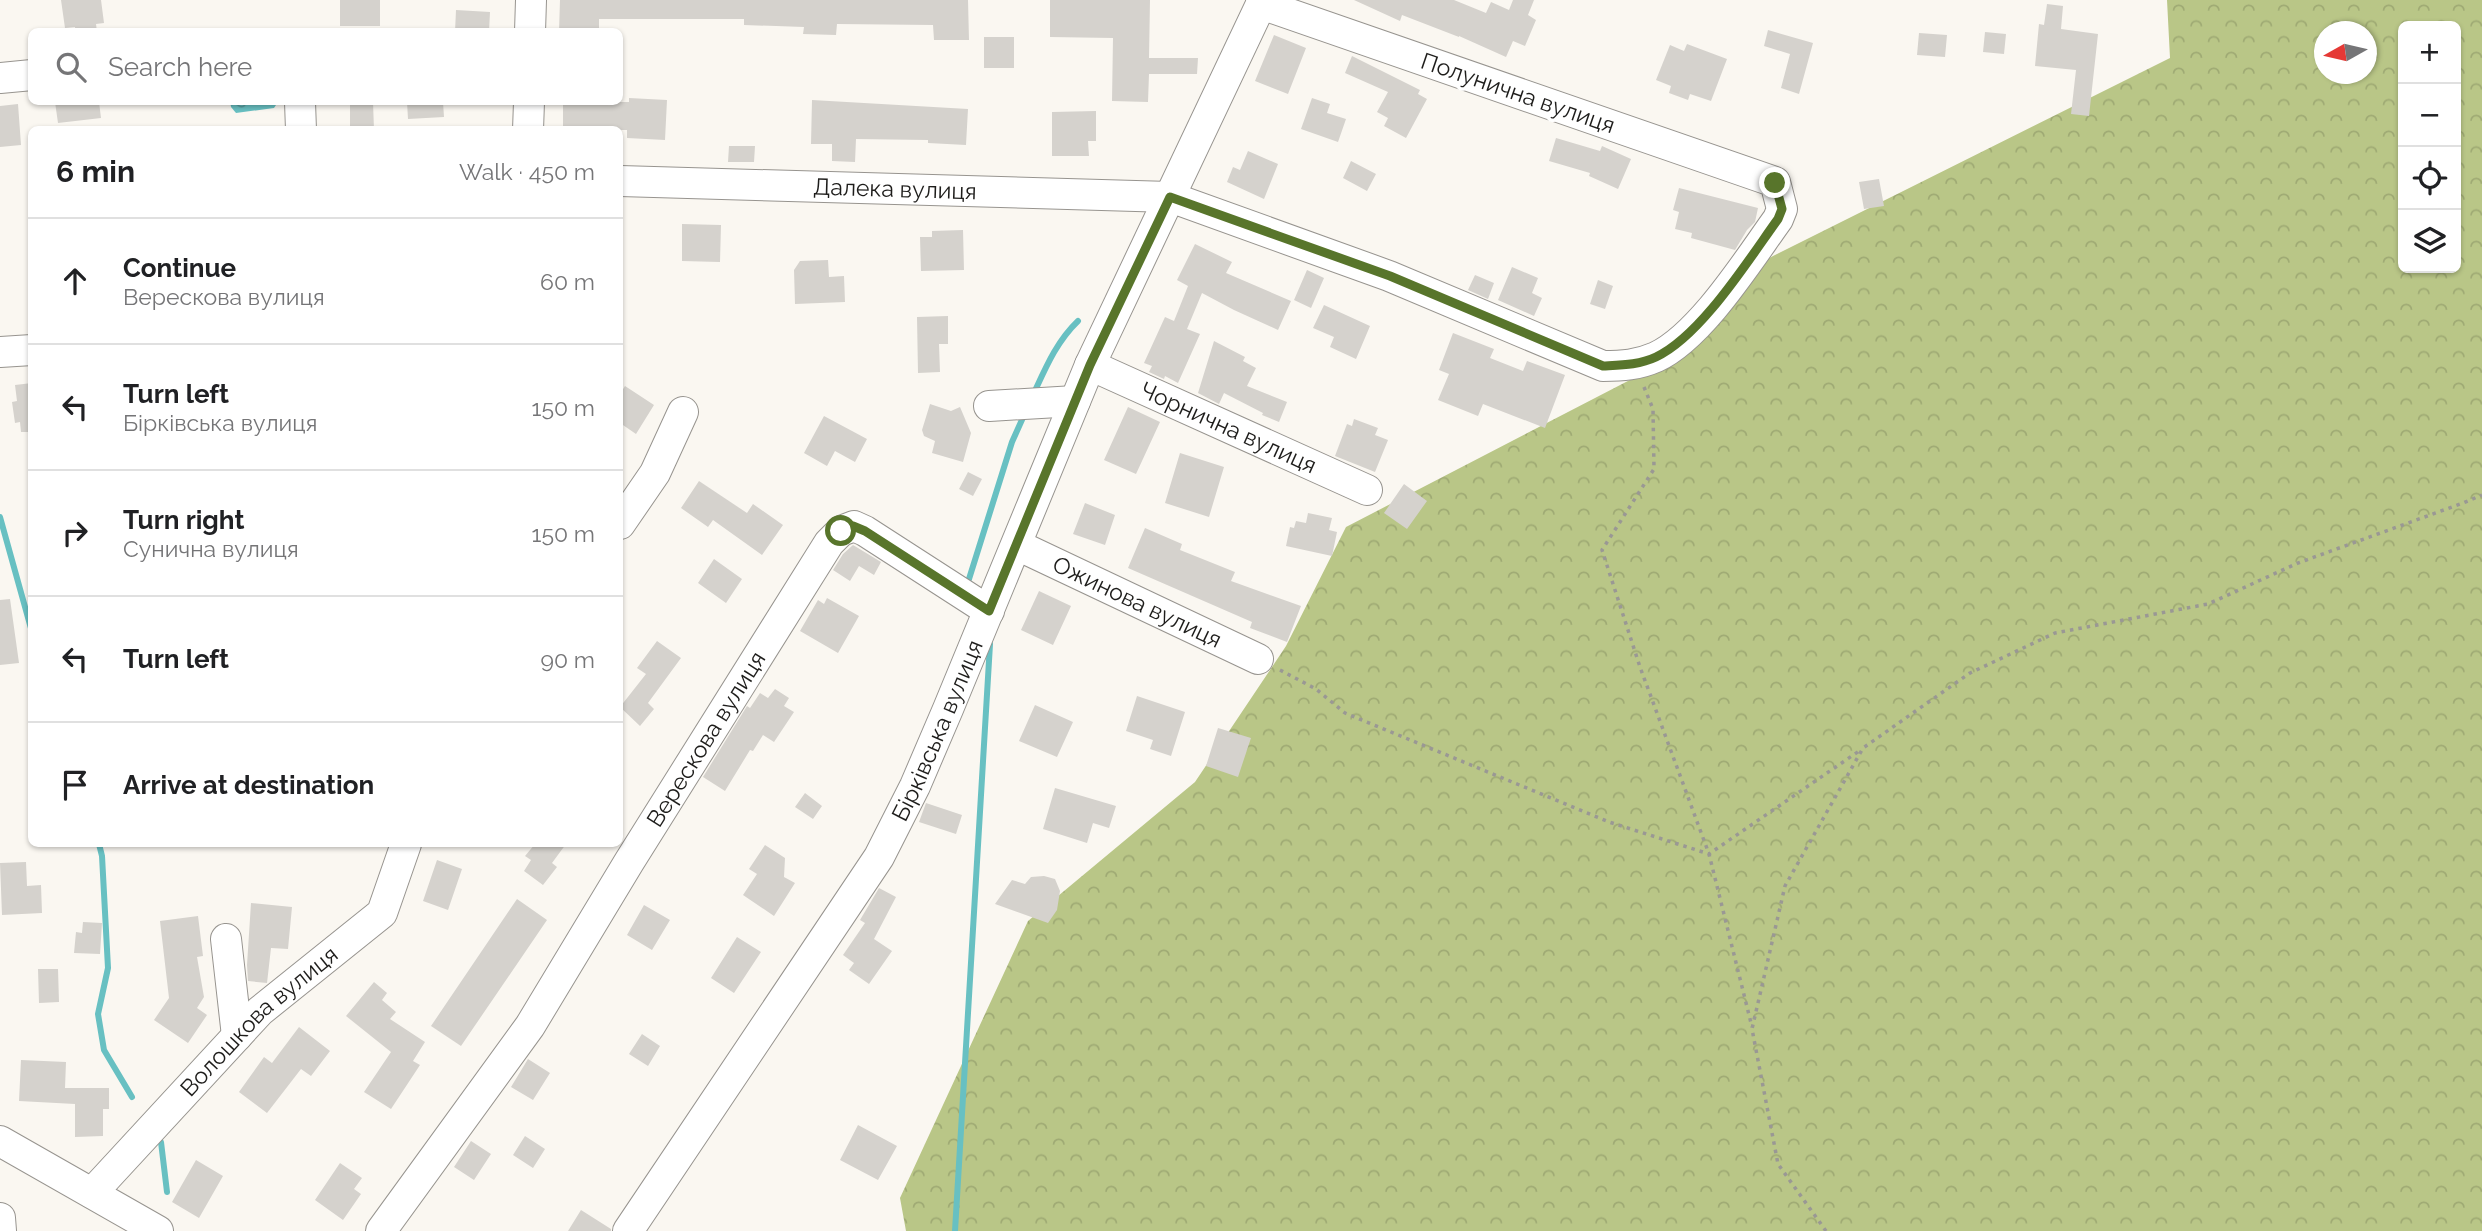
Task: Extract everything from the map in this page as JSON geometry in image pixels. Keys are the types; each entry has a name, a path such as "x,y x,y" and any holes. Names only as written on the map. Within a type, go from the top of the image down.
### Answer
{"street":[{"path":"530,28 531,0"},
{"name":"Полунична вулиця","path":"1262,2 1775,183 1782,209 1778,219 1731,283 1684,337 1658,356 1634,365"},
{"name":"Бірківська вулиця","path":"628,1231 879,857 915,786 1090,365 1262,2"},
{"path":"0,78 28,75"},
{"path":"300,105 300,126"},
{"path":"528,126 529,105"},
{"name":"Далека вулиця","path":"623,181 1170,197 1390,276 1603,366 1634,365"},
{"path":"0,352 28,350"},
{"name":"Чорнична вулиця","path":"1090,365 1367,491"},
{"path":"989,406 1075,401"},
{"path":"623,520 655,473 683,412"},
{"name":"Верескова вулиця","path":"381,1231 530,1026 629,862 829,543 841,531 853,526 865,531 989,611"},
{"name":"Ожинова вулиця","path":"1017,545 1258,659"},
{"name":"Волошкова вулиця","path":"92,1193 260,1011 382,913 405,847"},
{"path":"226,939 237,1036"},
{"path":"0,1141 158,1231"},
{"path":"0,1218 1,1231"}],"path":[{"path":"1634,365 1653,409 1654,469 1602,550 1640,667 1709,853 1752,1029 1779,1164 1826,1231"},
{"path":"1709,853 1970,673 2054,633 2208,604 2298,563 2482,495"},
{"path":"1258,659 1316,689 1345,713 1609,822 1709,853"},
{"path":"1752,1029 1785,886 1863,748"}],"green space":[{"path":"2167,0 2482,0 2482,1231 906,1231 900,1198 1028,921 1195,782 1286,646 1346,527 1653,368 1747,271 2170,58"}],"water":[{"path":"276,105 274,108 236,113 231,107"}],"building":[{"path":"61,0 101,0 104,23 96,24 96,28 65,28"},
{"path":"340,0 380,0 380,26 340,26"},
{"path":"560,0 968,0 969,40 934,40 933,25 837,24 836,35 803,34 804,27 744,25 744,19 599,19 599,28 559,28"},
{"path":"1050,0 1150,0 1149,58 1198,58 1197,74 1149,74 1148,102 1112,101 1113,38 1050,37"},
{"path":"1354,0 1454,0 1486,13 1491,2 1509,10 1513,0 1534,0 1528,15 1536,20 1525,46 1513,41 1506,57 1402,15 1400,21"},
{"path":"2047,4 2063,6 2061,29 2098,34 2089,116 2071,114 2076,70 2035,66 2039,24 2044,25"},
{"path":"456,10 490,12 489,28 455,28"},
{"path":"1768,30 1813,43 1799,94 1781,88 1790,54 1764,46"},
{"path":"1985,32 2006,34 2004,54 1983,52"},
{"path":"1919,33 1947,35 1945,57 1917,55"},
{"path":"1274,35 1306,48 1288,94 1255,81"},
{"path":"984,37 1014,37 1014,68 984,68"},
{"path":"1687,44 1727,59 1711,101 1690,94 1688,100 1669,93 1671,86 1656,80 1670,45 1684,51"},
{"path":"1352,56 1420,90 1418,94 1427,99 1406,138 1384,126 1388,118 1377,112 1388,92 1345,73"},
{"path":"629,98 667,100 665,140 627,138 627,130 623,130 623,126 563,126 563,105 623,105 623,102 629,102"},
{"path":"1312,98 1330,104 1327,113 1346,119 1338,142 1301,129"},
{"path":"812,100 968,109 966,145 928,143 928,140 856,139 855,162 832,161 832,144 811,144"},
{"path":"18,104 21,145 0,147 0,106"},
{"path":"55,105 99,105 101,118 58,123"},
{"path":"350,105 373,105 374,126 350,126"},
{"path":"407,105 443,105 444,117 408,119"},
{"path":"1096,111 1096,141 1088,141 1089,156 1052,156 1052,112"},
{"path":"1556,138 1600,151 1602,146 1631,159 1618,189 1589,176 1590,173 1549,161"},
{"path":"729,146 755,146 754,162 728,162"},
{"path":"1248,151 1278,164 1264,199 1227,182 1233,167 1240,170"},
{"path":"1351,161 1376,174 1367,191 1343,178"},
{"path":"1879,179 1884,206 1864,209 1859,182"},
{"path":"1679,188 1758,208 1755,222 1735,250 1691,238 1692,233 1675,229 1679,212 1673,210"},
{"path":"682,224 721,225 720,262 682,261"},
{"path":"963,230 964,270 921,271 920,237 932,237 932,231"},
{"path":"1195,244 1232,262 1226,273 1291,301 1278,330 1202,293 1187,329 1200,334 1178,383 1149,372 1152,366 1144,363 1165,317 1174,321 1188,286 1177,280"},
{"path":"828,260 829,277 844,276 845,302 795,304 794,270 800,261"},
{"path":"1512,267 1538,278 1532,293 1542,298 1534,316 1498,300"},
{"path":"1307,270 1324,278 1311,308 1294,300"},
{"path":"1475,275 1494,283 1488,299 1468,290"},
{"path":"1598,280 1613,286 1605,309 1590,304"},
{"path":"1324,305 1370,326 1356,359 1330,347 1334,337 1313,328"},
{"path":"948,316 948,344 939,344 940,372 918,373 917,317"},
{"path":"1453,333 1494,349 1490,358 1523,371 1527,361 1565,375 1545,428 1483,404 1478,416 1438,400 1449,374 1439,370"},
{"path":"1214,341 1245,357 1243,361 1256,368 1247,386 1287,402 1279,422 1224,393 1219,404 1198,393"},
{"path":"28,383 28,432 21,432 20,422 15,423 12,402 17,401 15,385"},
{"path":"625,386 654,405 636,434 623,425"},
{"path":"930,404 951,411 960,407 971,433 963,462 932,453 935,441 924,436 922,430"},
{"path":"1128,407 1160,422 1136,474 1104,460"},
{"path":"824,416 867,439 855,462 835,451 827,466 804,453"},
{"path":"1354,419 1378,428 1375,435 1388,440 1375,472 1335,456 1347,424 1352,426"},
{"path":"1180,453 1224,467 1209,517 1165,503"},
{"path":"968,472 982,479 973,496 959,489"},
{"path":"699,481 747,513 753,504 783,525 762,555 713,520 708,527 681,508"},
{"path":"1404,484 1427,501 1407,529 1384,513"},
{"path":"1085,503 1115,515 1105,545 1073,534"},
{"path":"1308,513 1332,518 1329,530 1337,532 1332,556 1286,546 1290,527 1294,528 1296,521 1306,523"},
{"path":"1145,528 1182,544 1180,550 1235,572 1231,581 1301,606 1287,642 1250,628 1252,622 1128,568"},
{"path":"853,545 881,562 874,575 859,566 850,581 833,570 843,554"},
{"path":"714,559 742,579 726,603 698,583"},
{"path":"1039,591 1071,606 1053,645 1021,630"},
{"path":"827,598 859,616 838,653 800,631 818,600 824,604"},
{"path":"10,599 19,663 0,665 0,600"},
{"path":"657,641 681,658 648,703 654,709 640,726 623,710 623,703 646,674 637,668"},
{"path":"775,689 789,698 784,706 794,712 774,742 763,735 753,751 750,750 725,791 703,777 747,706 750,708 760,693 768,698"},
{"path":"1137,696 1185,712 1171,756 1150,749 1153,740 1126,731"},
{"path":"1035,705 1073,722 1057,757 1019,741"},
{"path":"1218,728 1251,738 1238,777 1206,766"},
{"path":"1055,788 1116,806 1109,828 1093,823 1087,843 1043,829"},
{"path":"805,793 822,806 813,819 795,807"},
{"path":"926,803 962,815 956,834 919,822"},
{"path":"765,845 785,858 784,877 795,883 774,916 743,895 757,874 749,869"},
{"path":"532,847 564,847 552,863 557,867 543,885 524,871 531,860 525,856"},
{"path":"437,860 462,869 448,910 423,901"},
{"path":"26,862 27,886 41,885 42,913 2,915 0,863"},
{"path":"1031,877 1055,879 1060,891 1057,910 1048,923 995,904 1012,880 1025,884"},
{"path":"879,888 896,897 874,939 892,951 869,984 849,970 854,963 843,955 865,923 860,920"},
{"path":"517,899 547,920 461,1046 431,1026"},
{"path":"251,903 292,907 288,949 271,948 267,983 248,981"},
{"path":"644,905 670,920 652,950 627,935"},
{"path":"198,916 203,956 197,957 204,997 197,1008 207,1015 188,1043 154,1020 169,998 160,921"},
{"path":"83,922 102,923 100,954 74,953 76,932 82,933"},
{"path":"737,937 761,952 734,993 711,978"},
{"path":"38,969 58,969 59,1002 39,1003"},
{"path":"374,982 387,993 382,1000 396,1012 390,1019 425,1042 413,1061 420,1065 391,1109 364,1092 391,1052 346,1016"},
{"path":"299,1027 330,1051 311,1076 301,1069 267,1113 239,1092 264,1057 272,1063"},
{"path":"642,1034 660,1046 648,1066 629,1054"},
{"path":"528,1059 550,1073 533,1100 511,1087"},
{"path":"21,1060 66,1062 65,1088 109,1088 109,1109 103,1109 103,1136 75,1137 75,1104 19,1101"},
{"path":"858,1125 897,1146 878,1180 840,1160"},
{"path":"525,1136 545,1149 533,1168 513,1155"},
{"path":"471,1141 491,1154 474,1180 454,1167"},
{"path":"196,1160 223,1176 199,1218 172,1202"},
{"path":"340,1163 362,1178 354,1189 361,1194 343,1220 315,1200"},
{"path":"581,1210 611,1229 611,1231 568,1231"}],"waterway":[{"path":"1034,393 1058,346 1078,321"},
{"path":"969,579 1012,442 1025,413"},
{"path":"0,517 28,618"},
{"path":"955,1231 990,644"},
{"path":"100,847 108,968 98,1014 104,1050 132,1097"},
{"path":"161,1142 167,1192"}],"route":[{"path":"841,531 853,526 865,531 989,611 1090,365 1170,197 1390,276 1603,366 1634,365 1658,356 1684,337 1703,317 1778,219 1782,209 1775,183"}]}
